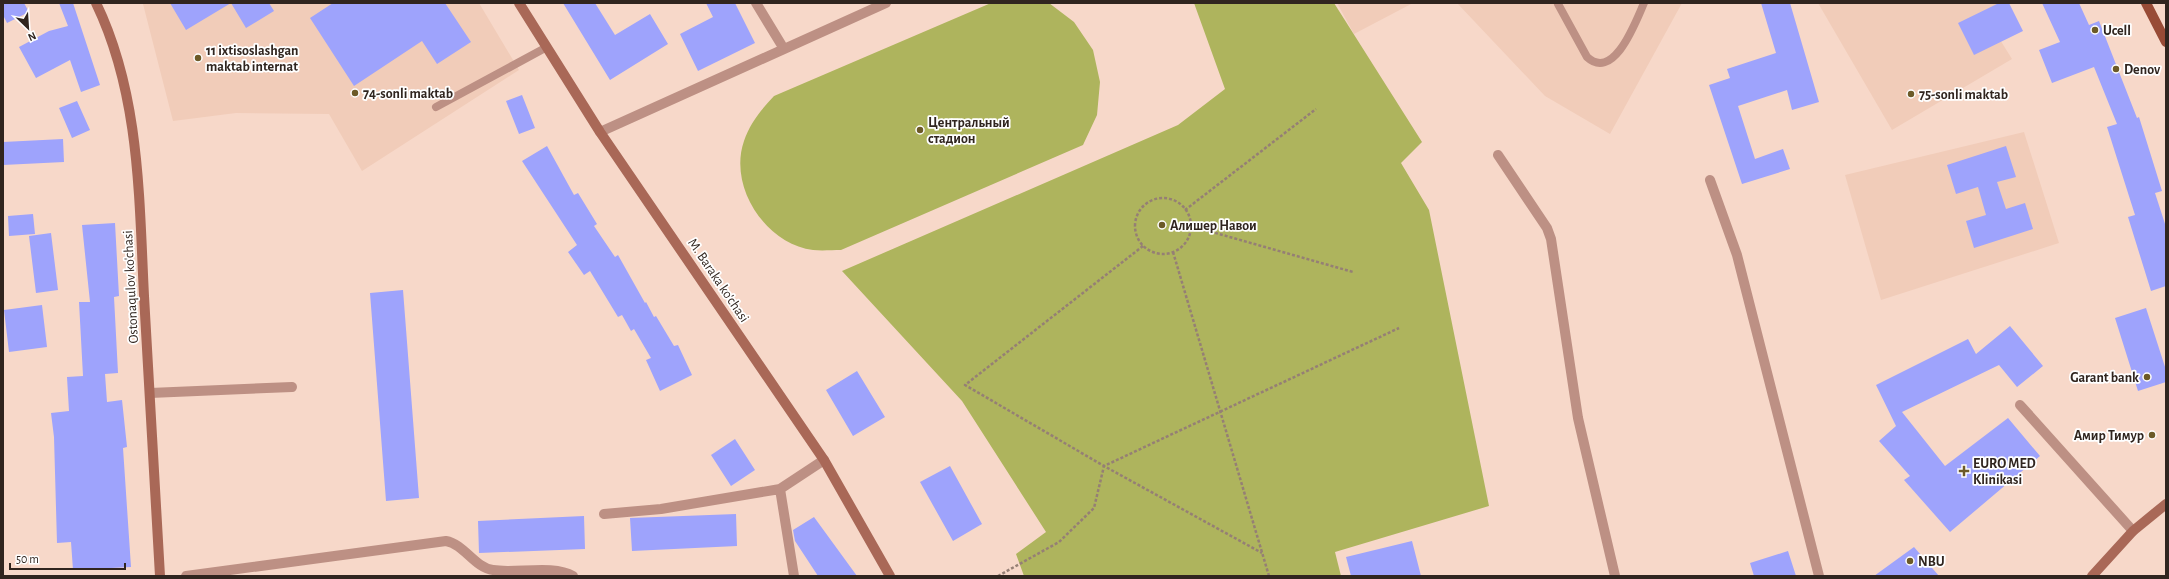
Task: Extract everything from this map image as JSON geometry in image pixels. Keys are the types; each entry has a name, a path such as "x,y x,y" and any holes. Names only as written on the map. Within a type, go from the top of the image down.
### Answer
{"main road":[{"path":"2146,3 2166,42"}],"street":[{"name":"Ostonaqulov ko'chasi","path":"96,3 110,31 127,90 138,179 160,576"},
{"name":"M. Baraka ko'chasi","path":"519,3 600,132 824,460 890,576"},
{"path":"756,3 784,50"},
{"path":"600,132 886,3"},
{"path":"1498,154 1547,228 1551,239 1578,418 1615,576"},
{"path":"1710,180 1737,255 1819,576"},
{"path":"150,393 292,387"},
{"path":"2020,406 2133,531"},
{"path":"604,514 661,509 780,489 824,460"},
{"path":"780,489 794,576"},
{"path":"2092,576 2133,531 2166,504"},
{"path":"186,576 446,541 455,544 491,570 559,571 572,576"}],"lane":[{"path":"1558,3 1587,57 1592,63 1597,64 1614,56 1622,49 1644,3"},
{"path":"436,107 547,47"}],"path":[{"path":"1185,210 1316,109"},
{"path":"1166,199 1175,201 1185,210 1191,226 1187,241 1173,252 1155,253 1143,246 1137,235 1135,226 1137,217 1148,203 1166,199"},
{"path":"1191,226 1353,272"},
{"path":"1143,246 965,385 1104,466 1262,553"},
{"path":"1173,252 1269,576"},
{"path":"1104,466 1399,328"},
{"path":"998,576 1059,542 1094,508 1104,466"}],"shaded area":[{"name":"74-sonli maktab","path":"479,3 519,70 362,171 329,114 236,113 173,121 143,4"},
{"path":"1337,3 1413,3 1354,34"},
{"path":"1457,3 1682,3 1610,134 1545,96"},
{"name":"75-sonli maktab","path":"1818,3 2003,3 1987,19 2012,59 1892,130"},
{"path":"2024,132 2059,243 1881,300 1845,175"}],"green space":[{"name":"Центральный стадион","path":"991,3 1049,3 1074,22 1093,50 1100,82 1097,115 1083,145 841,250 813,250 796,245 780,237 766,225 746,194 741,177 740,159 749,128 774,96"},
{"path":"1194,3 1334,3 1422,142 1401,163 1429,210 1489,506 1335,552 1341,576 1024,576 1016,554 1046,532 962,401 842,271 1178,125 1225,89"}],"building":[{"path":"3,3 24,3 29,12 7,23 3,15"},
{"path":"59,3 73,3 100,85 81,92 70,60 36,78 19,47 49,31 68,26"},
{"path":"170,3 231,3 186,30"},
{"path":"231,3 269,3 274,11 246,28"},
{"path":"333,3 445,3 471,42 437,64 422,41 354,86 310,18"},
{"path":"563,3 595,3 615,35 650,14 668,44 610,80"},
{"path":"706,3 735,3 755,43 698,71 680,34 713,17"},
{"path":"1761,3 1790,3 1819,102 1792,110 1787,90 1738,106 1755,159 1783,149 1790,169 1742,184 1709,85 1730,78 1727,69 1776,53"},
{"path":"1999,3 2009,3 2023,31 1974,55 1958,23"},
{"path":"2042,3 2079,3 2089,25 2099,21 2137,118 2139,117 2162,191 2155,193 2166,227 2166,286 2151,291 2128,217 2135,215 2107,127 2117,124 2094,67 2052,83 2039,50 2060,42"},
{"path":"522,95 535,128 519,134 506,101"},
{"path":"77,101 90,130 72,138 59,108"},
{"path":"63,139 64,162 3,165 3,142"},
{"path":"547,146 574,195 578,193 597,224 594,226 615,257 618,255 645,303 646,302 654,317 656,316 674,346 678,345 692,375 660,391 646,360 651,358 634,329 631,331 622,315 618,317 590,271 584,275 568,252 577,245 522,161"},
{"path":"2006,146 2016,177 1997,182 2006,209 2025,203 2033,229 1974,248 1966,221 1986,215 1978,187 1956,194 1947,165"},
{"path":"33,214 35,234 9,236 8,216"},
{"path":"115,223 119,296 114,297 118,373 105,374 107,402 122,400 127,447 123,448 131,567 73,570 71,542 57,543 54,437 51,413 69,411 67,377 83,376 79,302 90,302 82,225"},
{"path":"51,233 58,290 36,293 29,236"},
{"path":"403,290 419,498 386,501 370,293"},
{"path":"42,305 47,347 9,352 4,310"},
{"path":"2146,308 2166,370 2166,382 2138,391 2115,318"},
{"path":"2010,326 2043,366 2017,387 1999,365 1902,412 1945,466 2008,418 2040,456 1950,532 1904,480 1910,476 1879,441 1896,426 1876,385 1968,339 1976,354"},
{"path":"857,371 885,417 853,436 826,390"},
{"path":"735,439 755,470 731,486 711,455"},
{"path":"950,466 982,524 953,541 920,482"},
{"path":"736,514 737,546 632,551 630,518"},
{"path":"584,516 585,549 479,553 478,521"},
{"path":"814,517 857,576 818,576 795,541 793,530"},
{"path":"1412,541 1421,576 1351,576 1346,557"},
{"name":"NBU","path":"1914,547 1939,576 1874,576"},
{"path":"1788,551 1796,576 1754,576 1750,563"}],"place":[{"name":"Ucell","path":"2095,30"},
{"name":"11 ixtisoslashgan maktab internat","path":"198,58"},
{"name":"Denov","path":"2116,69"},
{"name":"74-sonli maktab","path":"355,93"},
{"name":"75-sonli maktab","path":"1911,94"},
{"name":"Центральный стадион","path":"920,130"},
{"name":"Алишер Навои","path":"1162,225"},
{"name":"Garant bank","path":"2147,377"},
{"name":"Амир Тимур","path":"2152,435"},
{"name":"EURO MED Klinikasi","path":"1964,471"},
{"name":"NBU","path":"1910,561"}]}
